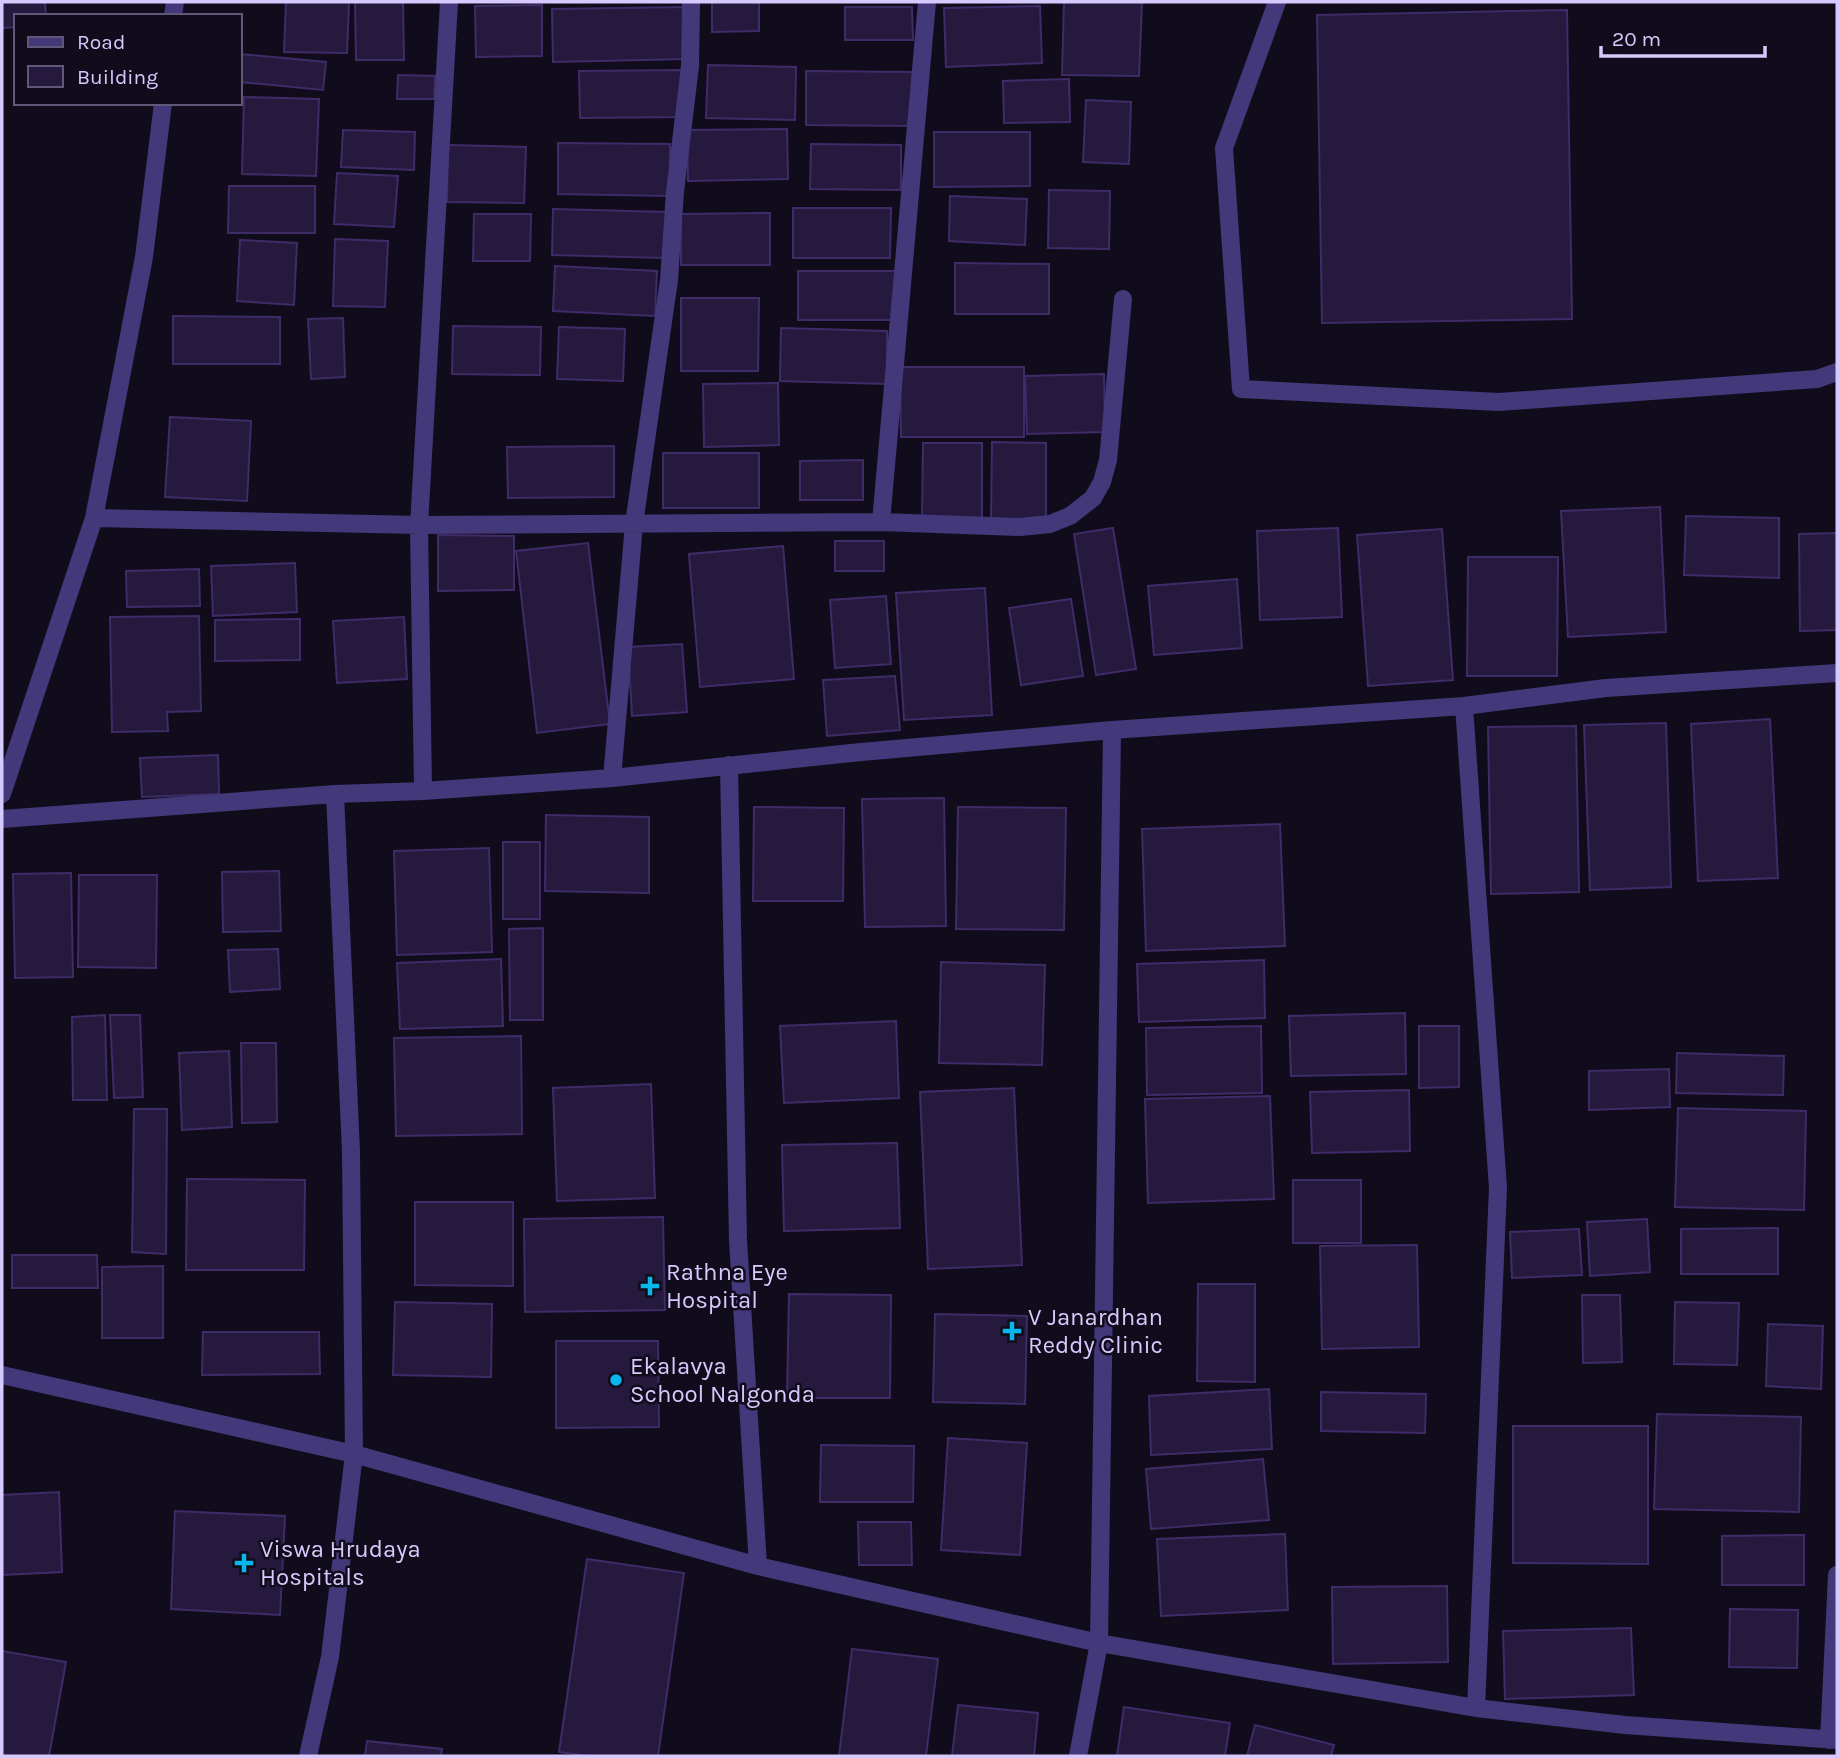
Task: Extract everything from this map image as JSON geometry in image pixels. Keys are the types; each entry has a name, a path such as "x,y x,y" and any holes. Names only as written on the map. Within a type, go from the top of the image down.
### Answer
{"street":[{"path":"423,791 419,525 449,2"},
{"path":"612,778 634,524 669,280 675,192 690,66 691,2"},
{"path":"881,522 927,2"},
{"path":"1277,2 1224,148 1241,389 1499,402 1817,379 1837,372"},
{"path":"2,794 94,518 144,257 163,105"},
{"path":"94,518 419,525 881,522 1020,527 1050,524 1070,516 1093,498 1102,482 1108,460 1123,299"},
{"path":"2,819 335,794 612,778 1111,730 1464,706 1605,688 1837,673"},
{"path":"1464,706 1498,1188 1476,1708"},
{"path":"1078,1756 1099,1643 1111,730"},
{"path":"729,765 738,1240 758,1566"},
{"path":"309,1756 330,1657 355,1454 351,1152 335,794"},
{"path":"2,1375 355,1454 758,1566 1099,1643 1476,1708 1625,1725 1833,1740 1837,1575"}],"building":[{"path":"2,2 45,2 46,14 14,14 14,27 2,28"},
{"path":"286,2 349,2 347,53 284,52"},
{"path":"355,2 403,2 404,60 356,60"},
{"path":"712,2 759,2 759,31 712,32"},
{"path":"1064,2 1142,2 1139,76 1062,75"},
{"path":"542,5 542,56 476,57 475,6"},
{"path":"1040,6 1042,63 946,67 944,8"},
{"path":"687,7 688,59 553,62 552,9"},
{"path":"845,7 912,7 913,40 845,40"},
{"path":"1567,10 1572,319 1322,323 1317,15"},
{"path":"242,54 326,62 323,90 242,82"},
{"path":"708,65 796,67 795,120 706,118"},
{"path":"681,70 681,117 580,118 579,71"},
{"path":"806,71 913,72 912,126 806,125"},
{"path":"398,75 435,76 434,99 397,99"},
{"path":"1069,79 1070,122 1004,123 1003,81"},
{"path":"244,97 319,99 316,176 242,174"},
{"path":"1086,100 1131,102 1129,164 1083,162"},
{"path":"787,129 788,179 688,181 687,130"},
{"path":"343,130 415,132 414,170 341,167"},
{"path":"934,132 1030,132 1030,186 934,187"},
{"path":"558,143 670,144 670,196 558,194"},
{"path":"811,144 901,145 901,190 810,189"},
{"path":"448,145 526,147 524,203 447,202"},
{"path":"337,173 398,176 394,227 334,224"},
{"path":"229,186 315,186 315,233 228,233"},
{"path":"1049,190 1110,191 1109,249 1048,248"},
{"path":"950,196 1027,199 1025,245 949,241"},
{"path":"793,208 891,208 890,258 793,258"},
{"path":"553,209 667,212 665,258 552,255"},
{"path":"770,213 770,265 681,265 681,214"},
{"path":"474,214 531,214 530,261 473,261"},
{"path":"335,239 388,241 385,307 333,306"},
{"path":"240,240 297,243 294,305 237,301"},
{"path":"955,263 1049,264 1049,314 955,314"},
{"path":"555,266 657,271 655,316 553,311"},
{"path":"798,271 898,271 898,320 798,320"},
{"path":"681,298 759,298 758,371 681,371"},
{"path":"173,316 280,317 280,364 173,364"},
{"path":"343,318 345,377 311,379 308,319"},
{"path":"453,326 541,327 540,375 452,374"},
{"path":"559,327 625,329 623,381 557,379"},
{"path":"781,328 887,331 887,384 780,381"},
{"path":"900,367 1024,367 1024,437 901,437"},
{"path":"1104,374 1105,432 1027,434 1025,376"},
{"path":"778,383 779,445 704,447 703,384"},
{"path":"170,417 251,421 247,501 165,497"},
{"path":"992,442 1046,443 1046,522 991,522"},
{"path":"923,443 982,443 982,521 922,521"},
{"path":"614,446 614,497 508,498 507,447"},
{"path":"663,453 759,453 759,508 663,508"},
{"path":"863,460 863,500 800,500 800,461"},
{"path":"1660,507 1666,632 1568,637 1561,511"},
{"path":"1686,516 1779,518 1779,578 1684,575"},
{"path":"1113,528 1136,669 1096,675 1074,534"},
{"path":"1338,528 1342,617 1260,620 1257,531"},
{"path":"1442,529 1453,680 1368,686 1357,535"},
{"path":"1837,533 1837,630 1800,631 1799,534"},
{"path":"438,535 514,536 514,590 438,591"},
{"path":"835,541 884,541 884,571 835,571"},
{"path":"588,543 610,724 537,733 516,551"},
{"path":"783,546 794,679 700,687 689,554"},
{"path":"1468,557 1558,557 1557,676 1467,676"},
{"path":"295,563 297,612 213,616 211,566"},
{"path":"199,569 200,606 127,607 126,571"},
{"path":"1237,579 1242,648 1154,655 1148,586"},
{"path":"985,588 992,715 904,720 896,593"},
{"path":"886,596 891,664 835,668 830,600"},
{"path":"1071,599 1083,676 1021,685 1009,608"},
{"path":"199,616 201,711 167,712 168,731 112,732 110,617"},
{"path":"404,617 407,679 337,683 333,621"},
{"path":"300,619 300,660 215,661 215,620"},
{"path":"682,644 687,712 632,716 628,647"},
{"path":"895,676 900,730 827,736 823,680"},
{"path":"1770,719 1778,878 1698,881 1691,724"},
{"path":"1666,723 1671,887 1590,890 1584,725"},
{"path":"1576,726 1579,892 1491,894 1488,727"},
{"path":"218,755 219,794 142,797 140,758"},
{"path":"944,798 946,926 865,927 862,799"},
{"path":"754,807 844,808 843,901 753,901"},
{"path":"958,807 1066,808 1064,930 956,929"},
{"path":"546,815 649,817 649,893 545,891"},
{"path":"1280,824 1285,946 1146,951 1142,829"},
{"path":"503,842 540,842 540,919 503,919"},
{"path":"489,848 492,952 397,955 394,851"},
{"path":"279,871 281,931 223,932 222,872"},
{"path":"71,873 73,977 15,978 13,874"},
{"path":"79,875 157,875 156,968 78,967"},
{"path":"543,928 543,1020 510,1020 509,929"},
{"path":"278,949 280,989 230,992 228,950"},
{"path":"501,959 503,1026 400,1029 397,963"},
{"path":"1264,960 1265,1018 1139,1022 1137,964"},
{"path":"941,962 1045,965 1042,1065 939,1063"},
{"path":"1405,1013 1406,1074 1291,1076 1289,1016"},
{"path":"105,1015 107,1100 73,1100 72,1017"},
{"path":"110,1015 140,1015 143,1097 114,1098"},
{"path":"896,1021 899,1098 784,1103 780,1026"},
{"path":"1261,1026 1262,1093 1147,1095 1146,1028"},
{"path":"1419,1026 1459,1026 1459,1087 1419,1088"},
{"path":"521,1036 522,1134 396,1136 394,1038"},
{"path":"241,1043 276,1043 277,1122 242,1123"},
{"path":"229,1051 232,1127 182,1130 179,1053"},
{"path":"1677,1053 1784,1056 1783,1095 1676,1093"},
{"path":"1669,1069 1670,1107 1589,1110 1589,1071"},
{"path":"651,1084 655,1198 557,1201 553,1088"},
{"path":"1014,1088 1022,1265 928,1269 920,1092"},
{"path":"1409,1090 1410,1151 1312,1153 1310,1092"},
{"path":"1270,1096 1274,1199 1148,1203 1145,1099"},
{"path":"1678,1108 1806,1111 1804,1210 1675,1207"},
{"path":"134,1109 167,1109 166,1254 132,1252"},
{"path":"897,1143 900,1228 784,1231 782,1145"},
{"path":"187,1179 305,1180 304,1270 186,1270"},
{"path":"1293,1180 1361,1180 1361,1243 1293,1243"},
{"path":"415,1202 513,1202 513,1286 415,1285"},
{"path":"663,1217 665,1310 525,1312 524,1219"},
{"path":"1647,1219 1650,1272 1590,1276 1587,1222"},
{"path":"1778,1228 1778,1274 1681,1274 1681,1229"},
{"path":"1579,1229 1582,1275 1512,1278 1510,1232"},
{"path":"1417,1245 1419,1347 1322,1349 1320,1246"},
{"path":"12,1255 97,1255 98,1288 12,1288"},
{"path":"163,1266 163,1338 102,1338 102,1267"},
{"path":"1198,1284 1255,1284 1255,1382 1197,1381"},
{"path":"789,1294 891,1295 890,1398 787,1398"},
{"path":"1582,1295 1620,1295 1622,1362 1583,1363"},
{"path":"395,1302 492,1304 491,1377 393,1375"},
{"path":"1675,1302 1739,1303 1737,1365 1674,1364"},
{"path":"935,1314 1027,1316 1025,1404 933,1402"},
{"path":"1768,1324 1823,1326 1821,1389 1766,1386"},
{"path":"203,1332 319,1332 320,1374 202,1375"},
{"path":"556,1341 658,1341 659,1427 556,1428"},
{"path":"1269,1389 1272,1449 1151,1455 1149,1396"},
{"path":"1321,1392 1426,1394 1425,1433 1321,1431"},
{"path":"1657,1414 1801,1417 1799,1512 1654,1509"},
{"path":"1513,1426 1648,1426 1648,1564 1513,1563"},
{"path":"948,1438 1027,1443 1020,1555 941,1550"},
{"path":"821,1445 914,1446 913,1502 820,1502"},
{"path":"1263,1459 1269,1520 1151,1529 1146,1469"},
{"path":"59,1492 62,1572 2,1575 2,1495"},
{"path":"175,1511 285,1516 280,1615 171,1609"},
{"path":"858,1522 911,1522 912,1565 859,1565"},
{"path":"1285,1534 1288,1610 1161,1616 1157,1539"},
{"path":"1804,1535 1804,1585 1722,1585 1722,1536"},
{"path":"587,1559 684,1573 658,1756 590,1756 559,1752"},
{"path":"1447,1586 1448,1662 1333,1664 1332,1587"},
{"path":"1730,1609 1798,1610 1797,1668 1729,1667"},
{"path":"1631,1628 1634,1695 1505,1699 1503,1631"},
{"path":"852,1649 938,1659 926,1756 839,1756"},
{"path":"2,1651 66,1662 49,1756 2,1756"},
{"path":"958,1705 1038,1713 1034,1756 952,1756"},
{"path":"1124,1707 1230,1723 1225,1756 1117,1756"},
{"path":"1255,1725 1334,1745 1331,1756 1247,1756"},
{"path":"367,1741 442,1749 441,1756 365,1756"}],"place":[{"name":"Rathna Eye Hospital","path":"650,1286"},
{"name":"V Janardhan Reddy Clinic","path":"1012,1331"},
{"name":"Ekalavya School Nalgonda","path":"616,1380"},
{"name":"Viswa Hrudaya Hospitals","path":"244,1563"}]}
